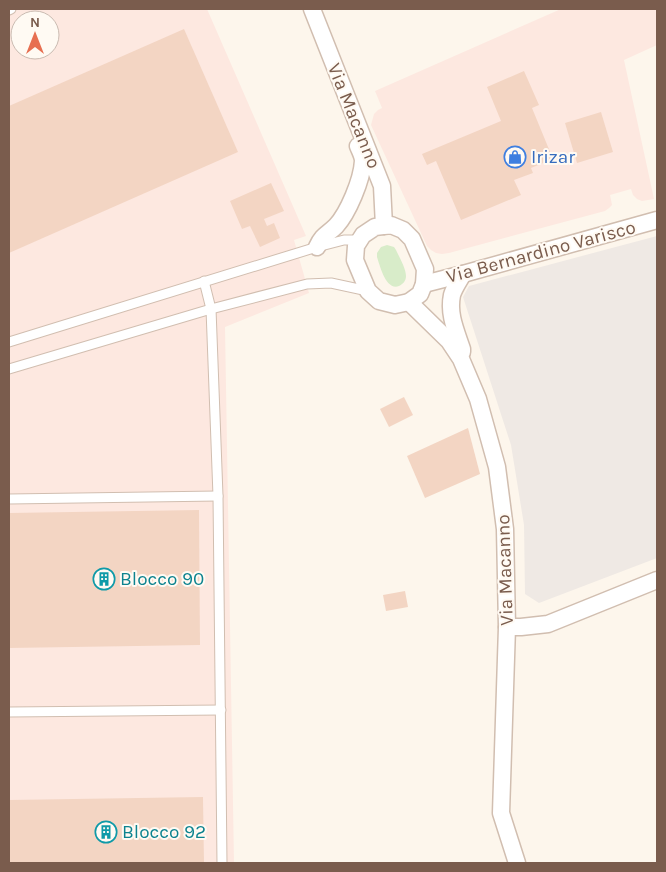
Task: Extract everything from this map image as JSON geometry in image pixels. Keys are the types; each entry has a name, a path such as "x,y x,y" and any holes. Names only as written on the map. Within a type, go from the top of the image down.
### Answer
{"street":[{"name":"Via Macanno","path":"312,9 382,186 384,226"},
{"path":"318,246 321,238 335,227 348,209 359,179 363,160 352,129 354,115"},
{"name":"Via Bernardino Varisco","path":"424,284 657,220"},
{"path":"391,225 403,230 412,239 425,269 424,284 420,294 409,302 395,305 380,301 368,291 355,260 356,246 363,236 376,227 384,226 391,225"},
{"path":"461,359 462,349 450,307 453,294 462,274"},
{"name":"Via Macanno","path":"409,302 449,342 461,359 478,399 498,467 505,530 507,627 502,813 517,863"},
{"path":"507,627 548,624 657,580"}],"lane":[{"path":"9,342 318,246 344,240 360,240"},
{"path":"204,281 211,309 218,496 222,863"},
{"path":"9,368 211,309 307,284 331,283 368,291"},
{"path":"9,499 218,496"},
{"path":"9,712 221,710"}],"shaded area":[{"path":"9,9 207,9 306,236 294,240 309,293 225,327 234,863 9,863"},
{"name":"Irizar","path":"561,9 657,9 657,45 624,60 654,199 642,201 637,199 631,189 610,195 612,205 605,211 449,253 436,253 427,246 371,125 374,114 382,108 375,91"},
{"path":"657,236 657,558 539,603 525,594 524,525 511,445 463,297 469,286"}],"green space":[{"path":"387,245 394,247 405,270 405,279 399,286 394,287 390,285 377,257 381,247"}],"building":[{"path":"184,29 238,152 9,253 9,106"},
{"path":"524,71 539,105 532,108 553,159 531,168 533,173 514,180 521,195 461,220 436,161 427,165 422,154 501,121 487,87"},
{"path":"601,112 613,152 577,163 565,123"},
{"path":"271,183 284,211 264,219 267,226 274,223 280,238 260,247 250,226 242,229 230,201"},
{"path":"404,397 413,415 389,427 380,409"},
{"path":"468,428 480,474 425,498 407,456"},
{"name":"Blocco 90","path":"199,510 200,645 9,648 9,513"},
{"path":"405,591 408,607 386,611 383,595"},
{"name":"Blocco 92","path":"203,797 204,863 9,863 9,800"}],"place":[{"name":"Irizar","path":"515,157"},
{"name":"Blocco 90","path":"104,579"},
{"name":"Blocco 92","path":"106,832"}]}
